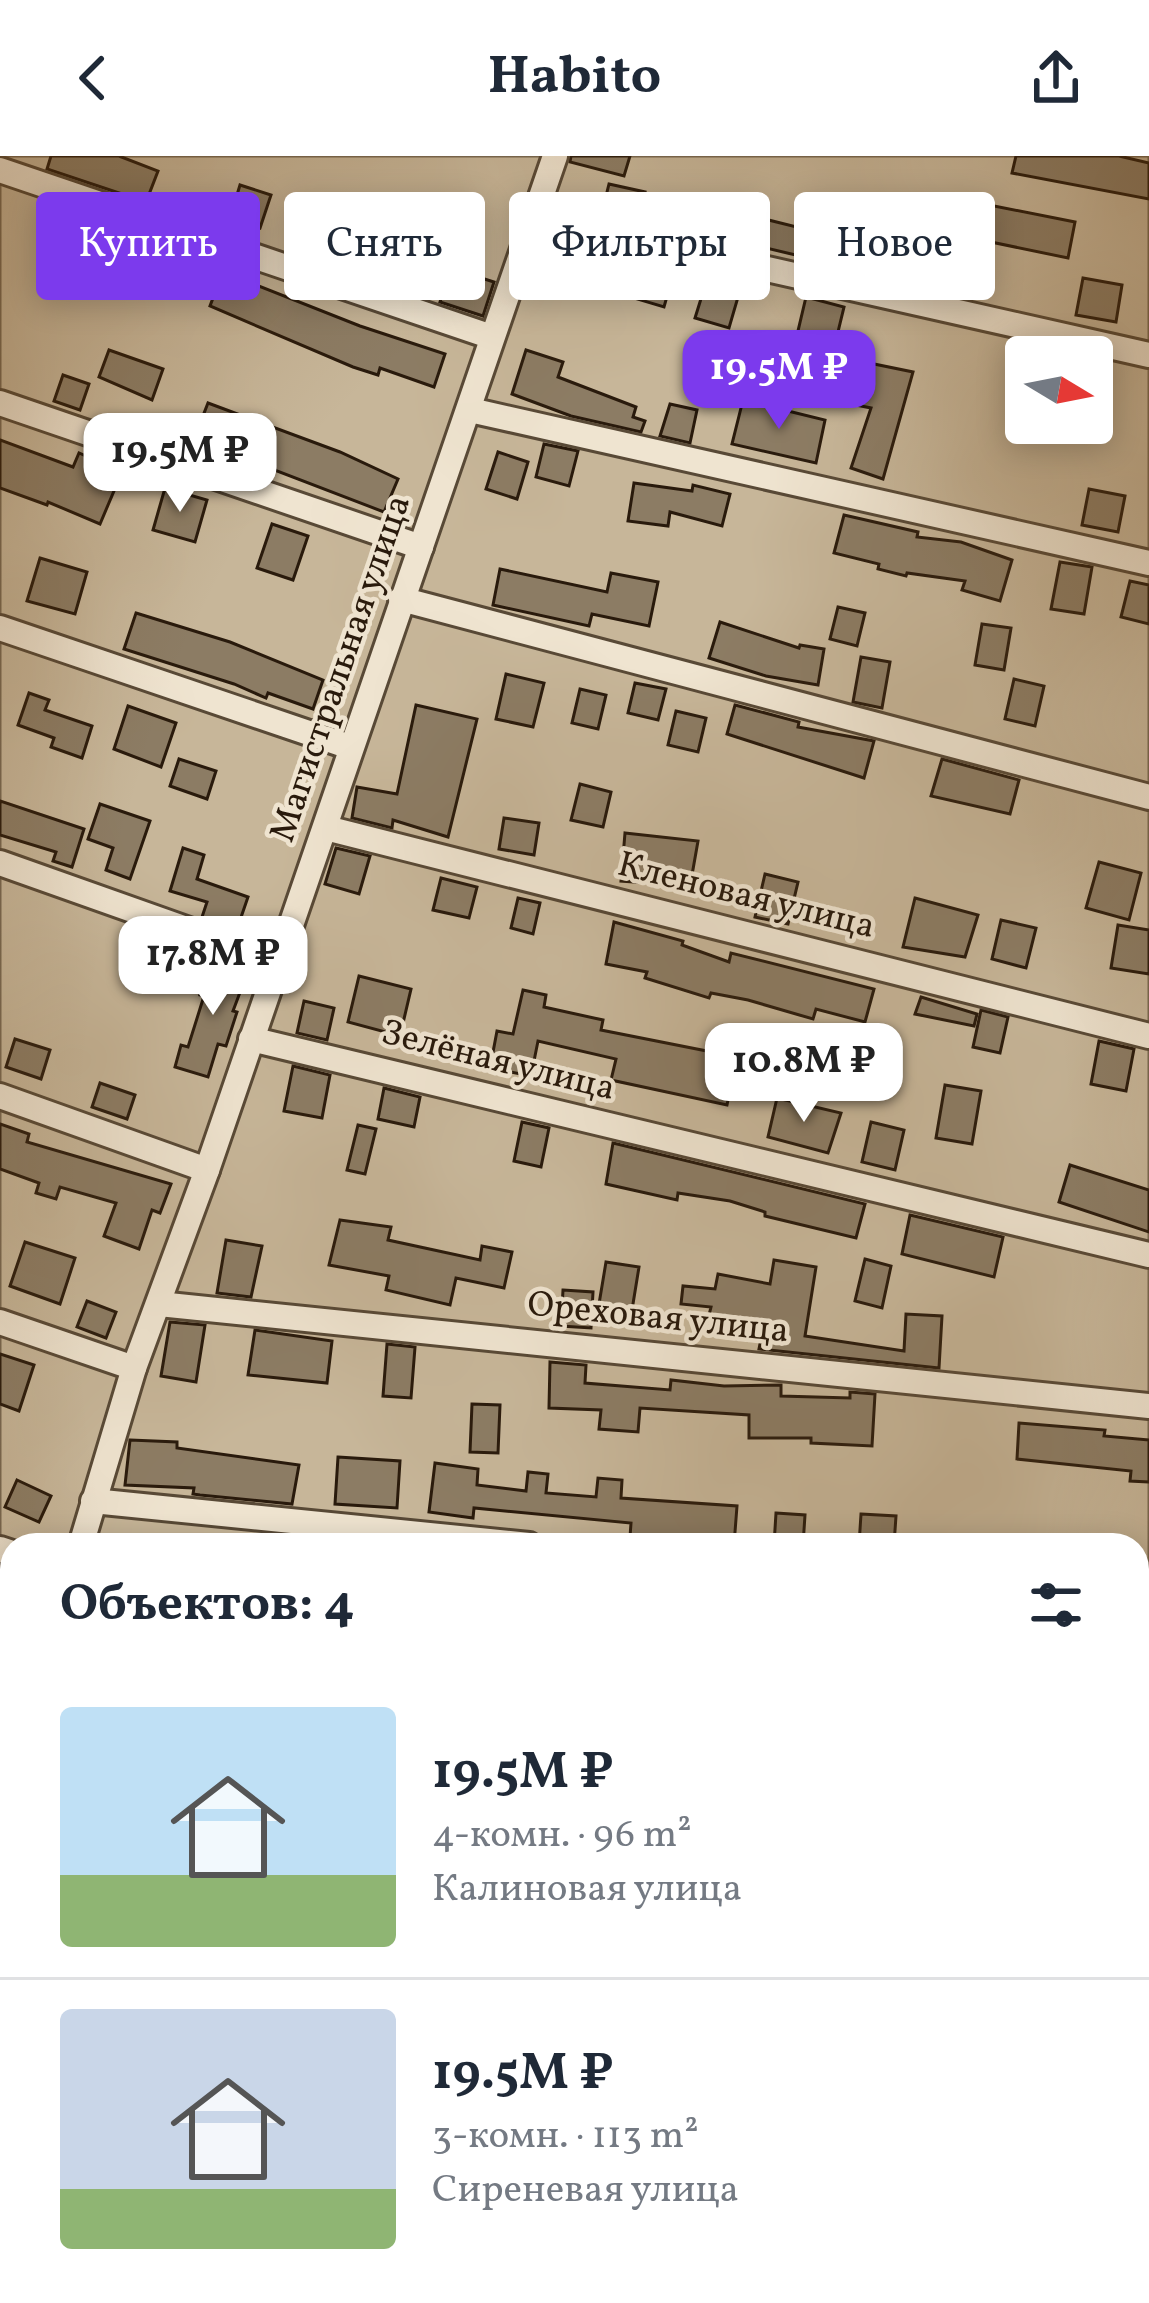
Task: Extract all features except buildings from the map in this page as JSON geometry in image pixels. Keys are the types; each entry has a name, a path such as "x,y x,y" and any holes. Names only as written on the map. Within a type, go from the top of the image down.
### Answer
{"street":[{"name":"Магистральная улица","path":"544,192 555,156"},
{"path":"0,170 493,337"},
{"path":"770,270 1149,355"},
{"name":"Магистральная улица","path":"84,1533 134,1369 509,292"},
{"path":"0,403 421,547"},
{"path":"470,410 1149,563"},
{"path":"401,599 1149,797"},
{"path":"0,628 350,747"},
{"name":"Кленовая улица","path":"326,828 1149,1036"},
{"path":"0,862 279,962"},
{"name":"Зелёная улица","path":"251,1039 1149,1255"},
{"path":"0,1096 207,1170"},
{"name":"Ореховая улица","path":"159,1304 1149,1406"},
{"path":"0,1322 134,1369"},
{"path":"93,1501 410,1533"}],"shaded area":[{"path":"0,156 1149,156 1149,1533 0,1533"}]}
